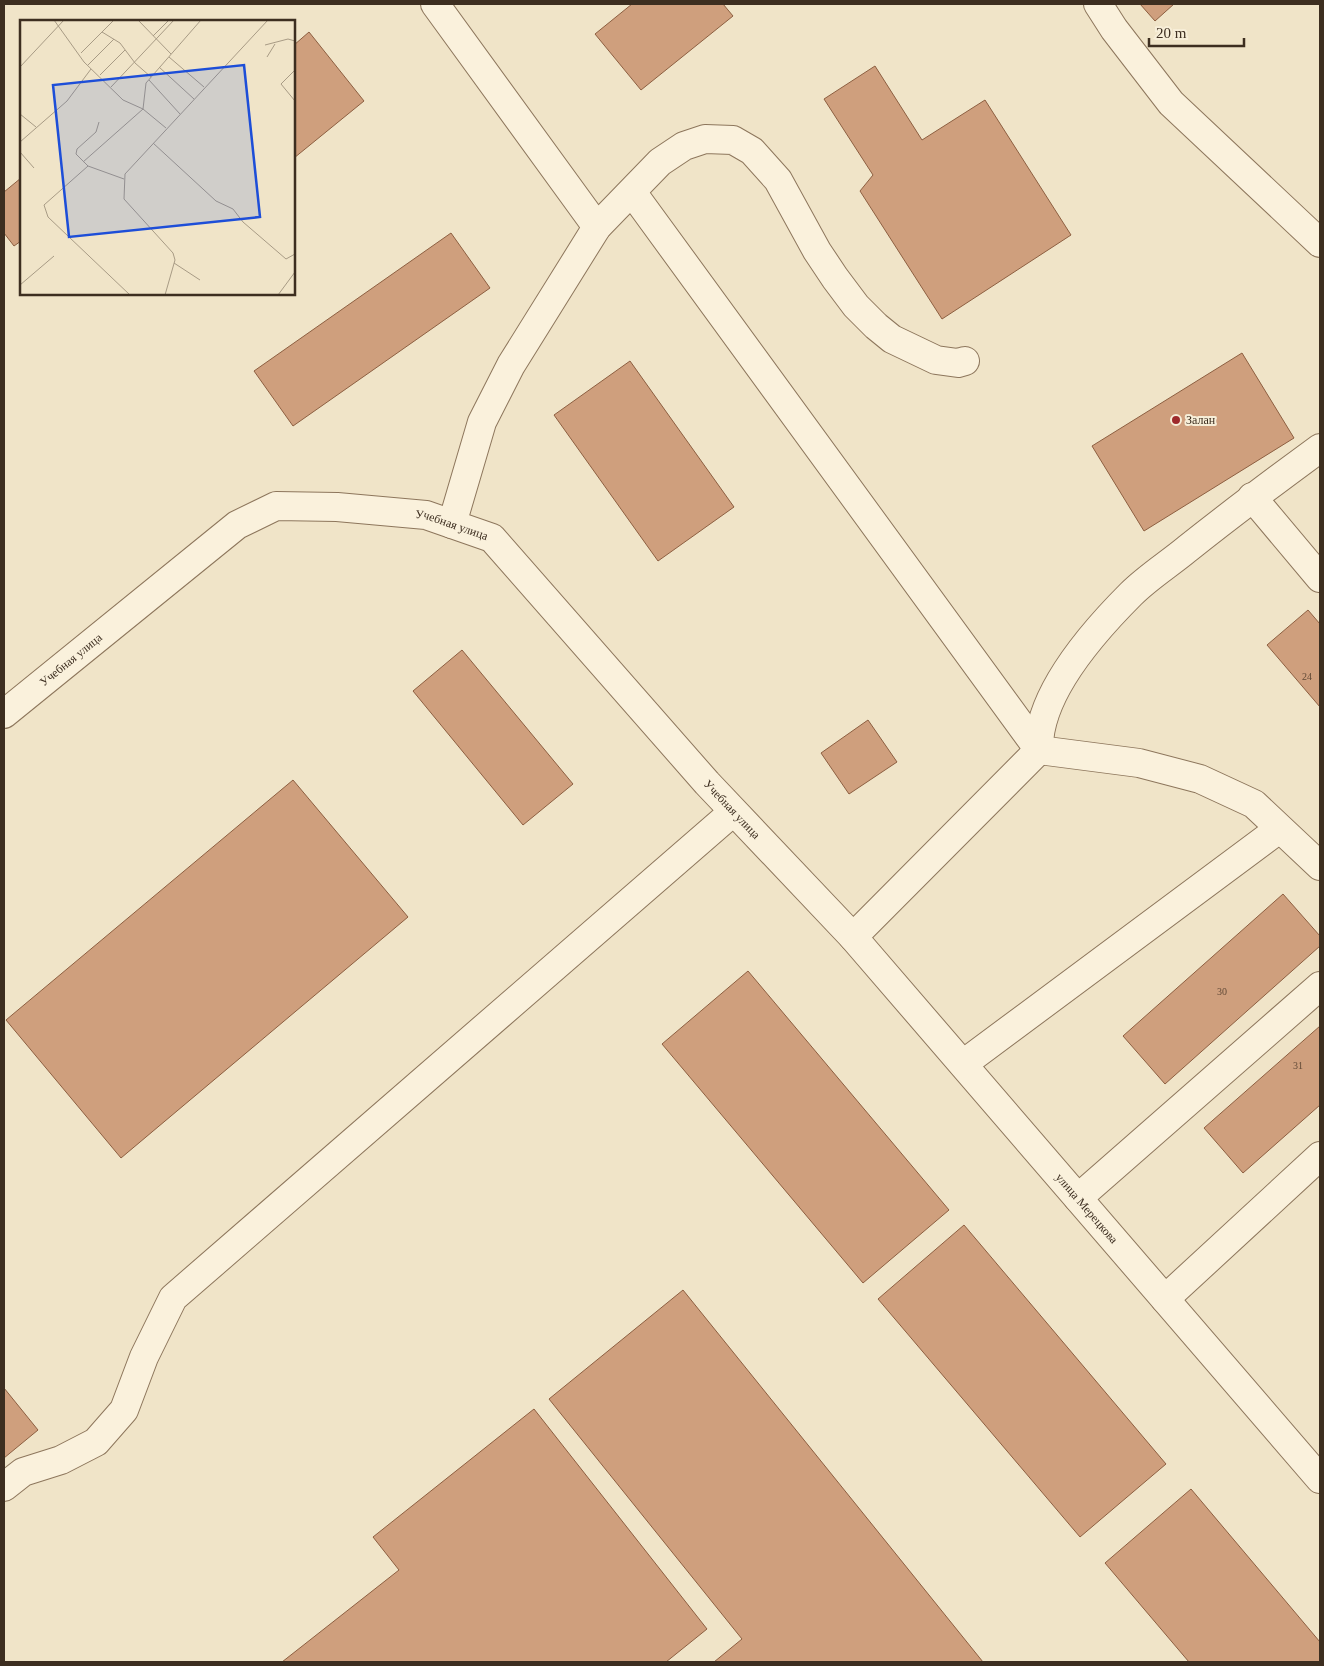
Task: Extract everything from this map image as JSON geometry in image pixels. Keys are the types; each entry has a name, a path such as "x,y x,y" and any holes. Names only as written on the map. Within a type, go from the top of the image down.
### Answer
{"street":[{"path":"435,4 597,227"},
{"path":"1098,4 1114,29 1171,102 1320,243"},
{"path":"452,524 482,422 511,364 597,227 660,162 684,146 705,139 733,140 752,151 778,180 822,258 856,306 876,326 892,338 936,360 958,363 965,361"},
{"path":"632,192 1039,750 1139,762 1200,780 1254,804 1279,829 1316,852"},
{"path":"854,937 1039,750 1038,732 1052,695 1082,647 1132,593 1252,497 1320,448"},
{"path":"1252,497 1320,578"},
{"name":"Учебная улица","path":"4,714 237,525 276,506 337,507 426,515 492,538 733,812 854,937"},
{"path":"4,1487 22,1472 60,1460 96,1442 124,1410 144,1357 173,1298 733,812"},
{"path":"963,1064 1279,829"},
{"name":"улица Мерецкова","path":"854,937 1320,1479"},
{"path":"1078,1198 1320,986"},
{"path":"1166,1299 1320,1156"}],"building":[{"path":"632,4 723,4 733,16 641,90 595,34"},
{"path":"1140,4 1174,4 1155,21"},
{"path":"309,32 364,101 295,157 295,44"},
{"path":"875,66 922,140 985,100 1071,235 942,319 860,191 873,175 824,99"},
{"path":"20,179 20,242 14,246 4,233 4,192"},
{"path":"451,233 490,288 293,426 254,371"},
{"path":"1242,353 1294,438 1144,531 1092,446"},
{"path":"630,361 734,507 658,561 554,415"},
{"path":"1308,610 1320,624 1320,707 1267,645"},
{"path":"462,650 573,784 523,825 413,691"},
{"path":"868,720 897,762 849,794 821,753"},
{"path":"293,780 408,917 121,1158 6,1020"},
{"path":"1283,894 1320,936 1320,946 1165,1084 1123,1036"},
{"path":"748,971 949,1210 863,1283 662,1044"},
{"path":"1320,1026 1320,1105 1243,1173 1204,1128"},
{"path":"964,1225 1166,1464 1080,1537 878,1299"},
{"path":"683,1290 983,1662 714,1662 742,1639 549,1399"},
{"path":"4,1388 38,1430 4,1458"},
{"path":"534,1409 707,1629 666,1662 282,1662 399,1570 373,1537"},
{"path":"1191,1489 1320,1642 1320,1662 1189,1662 1105,1563"}],"place":[{"name":"Залан","path":"1176,420"}]}
